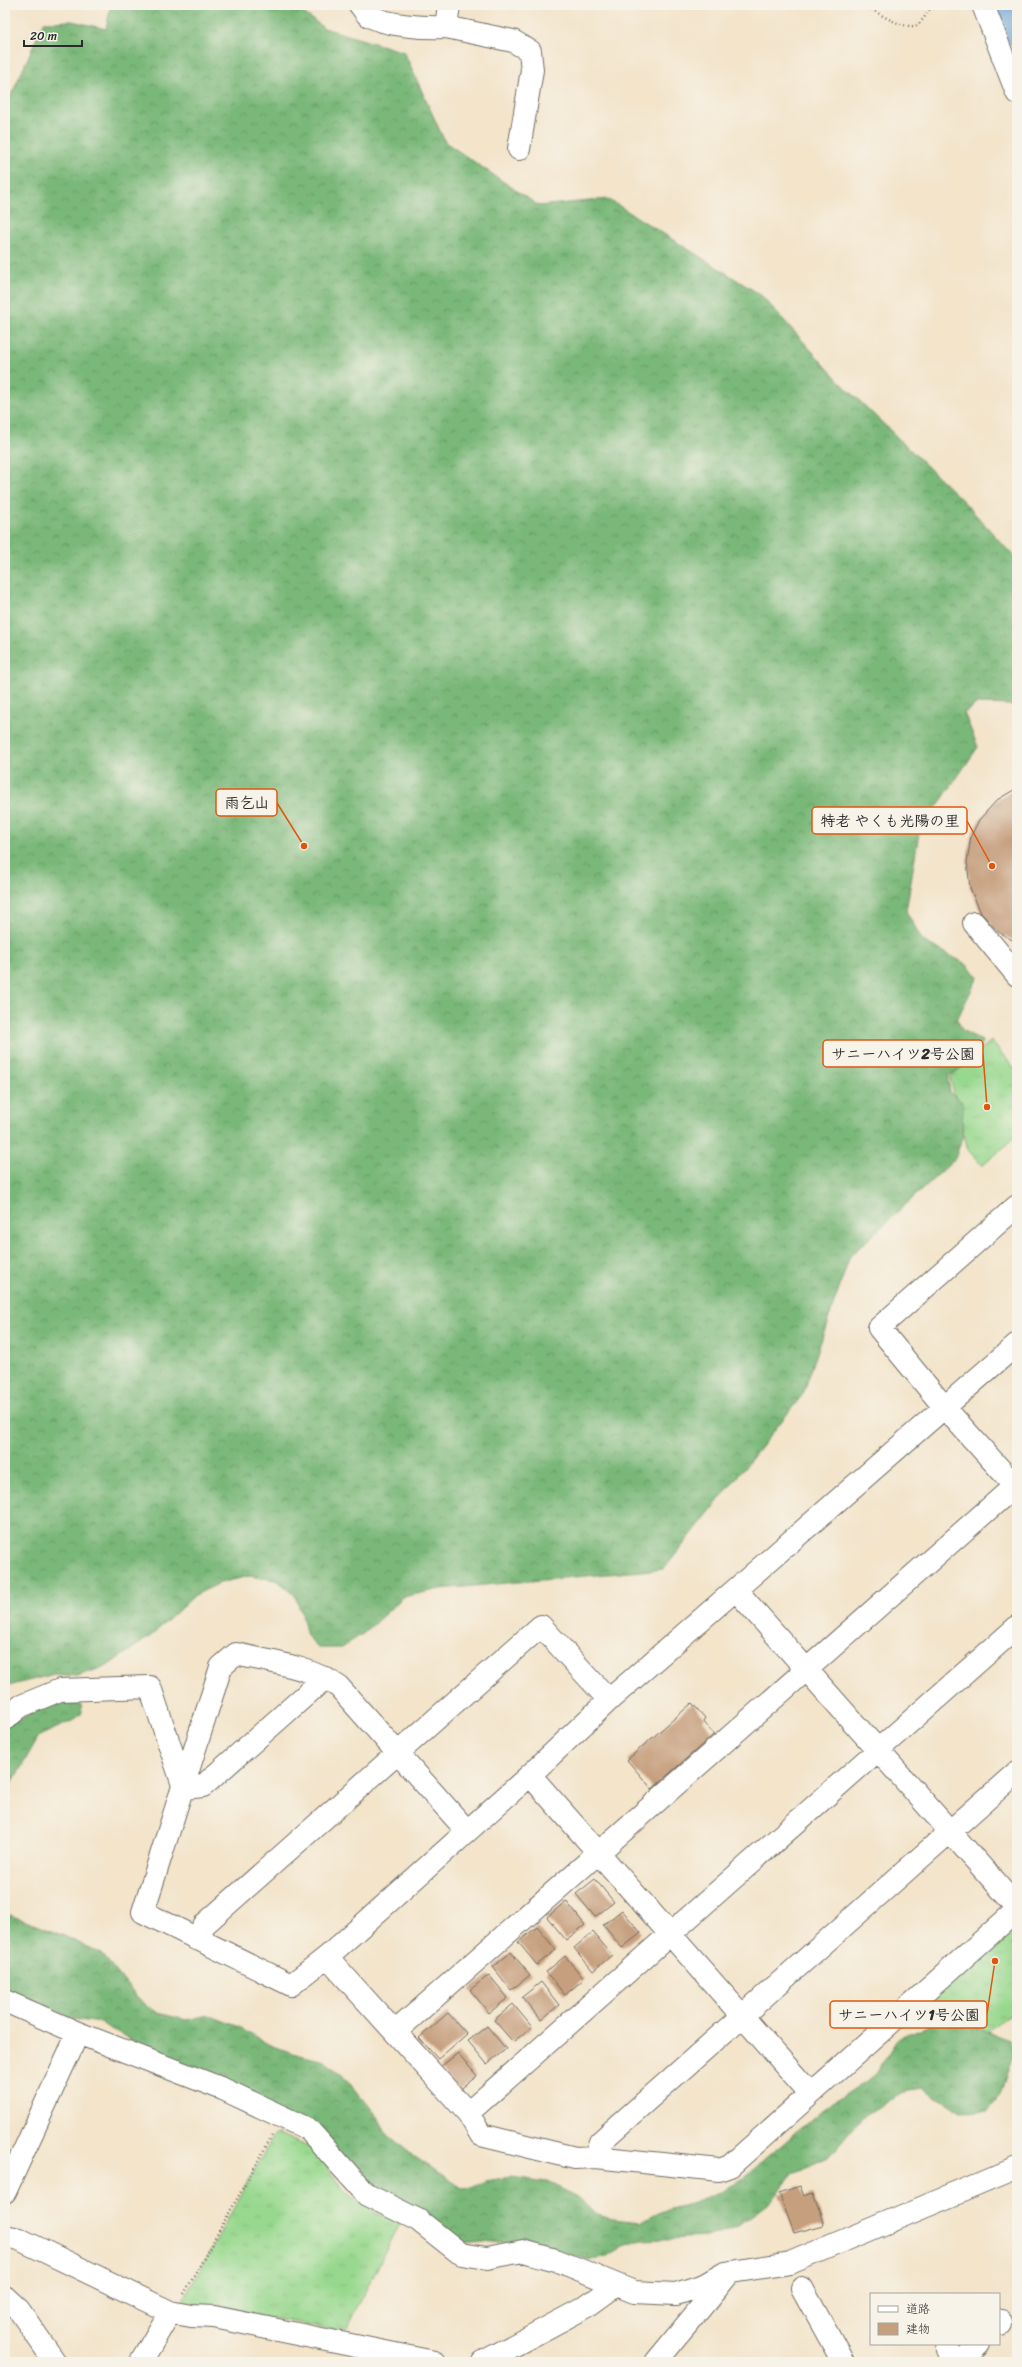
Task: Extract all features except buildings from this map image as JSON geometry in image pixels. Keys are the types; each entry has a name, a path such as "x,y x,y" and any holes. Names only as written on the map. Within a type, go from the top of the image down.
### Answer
{"street":[{"path":"360,5 368,14 380,19 424,28 446,26 513,41 530,51 532,70 519,150"},
{"path":"446,26 449,5"},
{"path":"982,5 1017,93"},
{"path":"974,923 1017,975"},
{"path":"395,2032 1016,1486 945,1408 879,1328 1017,1206"},
{"path":"467,1831 399,1752 339,1687 325,1678 304,1670 236,1654 221,1667 184,1788 143,1912 291,1985 326,1957 530,1775 609,1700 1017,1344"},
{"path":"326,1957 468,2113 482,2135 575,2158 595,2157 719,2170 730,2166 1017,1908 736,1590"},
{"path":"196,1939 205,1924 542,1626 609,1700"},
{"path":"468,2113 1017,1627"},
{"path":"184,1788 203,1786 325,1678"},
{"path":"5,1719 21,1706 60,1690 150,1687 184,1788"},
{"path":"595,2157 600,2142 948,1831 1017,1772"},
{"path":"530,1775 810,2093"},
{"path":"5,2001 78,2033 223,2090 308,2129 367,2195 418,2220 461,2254 487,2258 523,2251 556,2260 614,2286 634,2292 676,2294 704,2285 730,2272 790,2263 1017,2168"},
{"path":"5,2192 78,2033"},
{"path":"5,2236 19,2239 171,2312 191,2316 214,2317 434,2362"},
{"path":"656,2362 730,2272"},
{"path":"483,2362 586,2306 614,2286"},
{"path":"802,2288 843,2362"},
{"path":"5,2297 20,2310 55,2362"},
{"path":"141,2362 171,2312"},
{"path":"946,2345 954,2362"},
{"path":"962,2362 978,2345"}],"path":[{"path":"865,5 899,24 910,27 919,23 933,5"},
{"path":"171,2312 275,2130"}],"green space":[{"path":"111,5 293,5 324,28 404,52 445,142 539,206 608,199 761,295 839,381 964,502 1017,560 1017,705 976,704 964,713 978,747 919,833 906,911 923,941 966,964 978,977 957,1019 962,1030 982,1041 979,1057 948,1076 950,1092 963,1103 962,1138 955,1159 850,1256 803,1394 664,1569 440,1589 403,1597 364,1633 341,1648 319,1648 307,1636 302,1614 294,1594 277,1580 249,1576 220,1583 195,1595 152,1635 107,1666 77,1676 54,1674 5,1687 5,109 44,22 72,21 106,29"},
{"path":"991,1041 1017,1071 1017,1136 982,1166 968,1150 950,1077"},
{"path":"71,1696 81,1705 82,1713 74,1720 39,1736 11,1785 5,1810 5,1725"},
{"path":"5,1913 64,1936 102,1954 138,1999 158,2013 186,2020 208,2015 242,2028 266,2043 292,2053 324,2061 341,2073 379,2119 387,2134 412,2155 462,2188 474,2187 485,2181 511,2177 547,2182 578,2197 597,2215 613,2219 640,2222 660,2212 694,2203 739,2182 823,2109 874,2076 898,2038 937,2022 980,2029 1009,2040 1014,2051 1000,2096 988,2111 962,2112 923,2088 907,2090 862,2118 830,2156 794,2173 768,2204 739,2226 707,2237 642,2240 626,2245 606,2256 591,2260 521,2245 483,2241 464,2243 388,2200 324,2139 142,2046 101,2023 73,2019 42,2003 21,1999 5,1991"},
{"path":"1017,1924 1017,2008 971,2046 930,1998"},
{"path":"278,2133 308,2147 319,2156 341,2187 355,2200 378,2214 396,2219 400,2223 347,2327 340,2330 184,2303 184,2298 274,2135"}],"waterway":[{"path":"1008,5 1017,29"}],"place":[{"name":"雨乞山","path":"304,846"},
{"name":"特老 やくも光陽の里","path":"992,866"},
{"name":"サニーハイツ2号公園","path":"987,1107"},
{"name":"サニーハイツ1号公園","path":"995,1961"}]}
